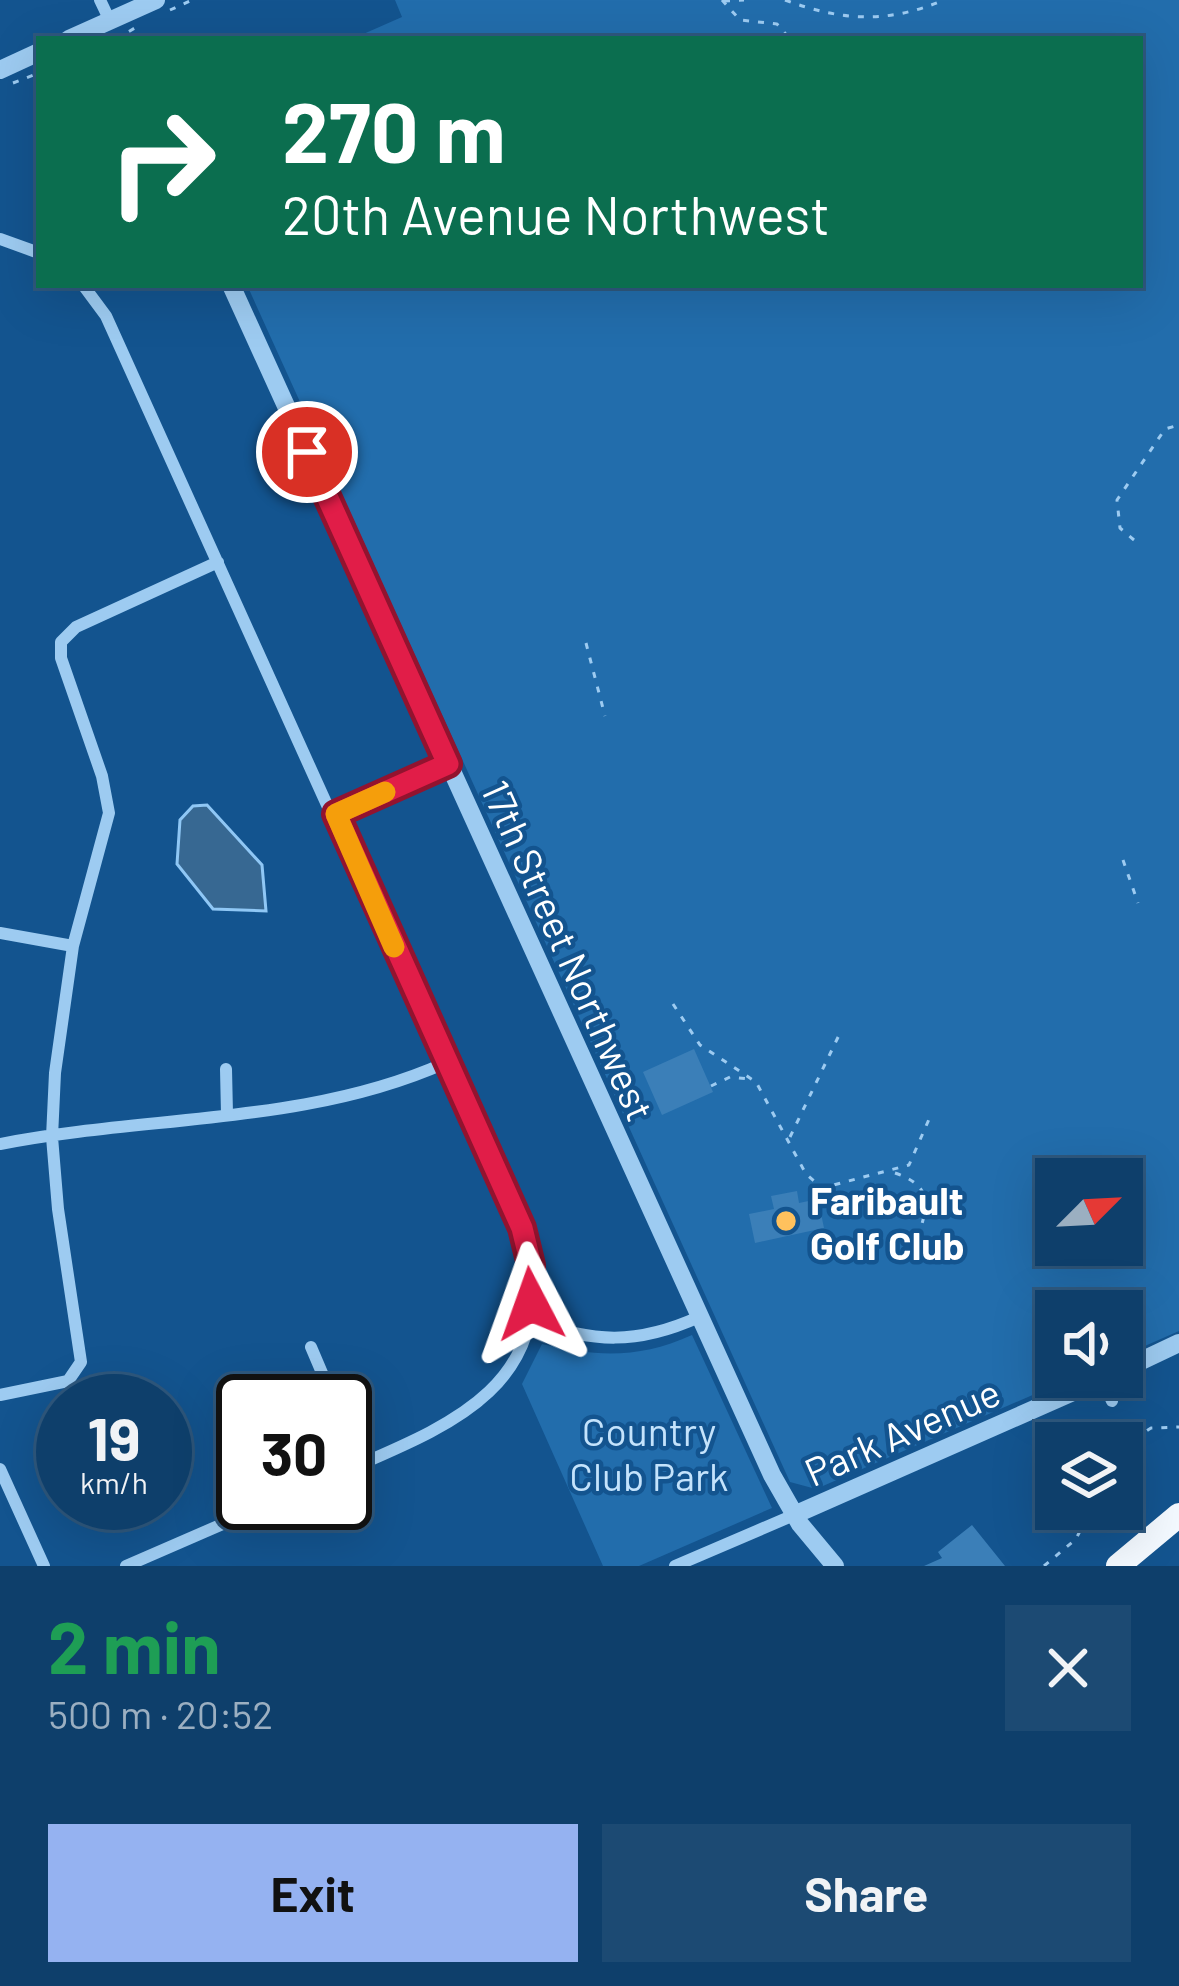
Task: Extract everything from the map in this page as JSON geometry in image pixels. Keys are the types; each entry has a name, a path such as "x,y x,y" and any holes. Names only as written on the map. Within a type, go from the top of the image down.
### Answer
{"highway":[{"path":"1118,1566 1179,1516"},
{"path":"1131,1566 1179,1516"}],"street":[{"path":"100,0 119,34 156,0"},
{"path":"0,70 36,53"},
{"path":"0,239 36,252"},
{"path":"85,288 106,316 526,1241 532,1276 529,1320 510,1367 484,1400 449,1425 372,1459"},
{"name":"17th Street Northwest","path":"232,288 699,1317 794,1515 835,1566"},
{"path":"0,1395 68,1382 81,1362 52,1137 73,946 109,813 102,776 61,658 61,642 76,628 218,562"},
{"path":"336,814 448,764"},
{"path":"0,934 73,946"},
{"path":"0,1144 356,1095 446,1063"},
{"path":"226,1070 226,1114"},
{"path":"529,1320 578,1337 626,1341 699,1317"},
{"path":"1143,1361 1179,1343"},
{"path":"311,1347 322,1374"},
{"path":"1143,1365 1179,1355"},
{"name":"Park Avenue","path":"794,1515 1060,1398"},
{"path":"0,1469 44,1566"},
{"path":"675,1566 794,1515"},
{"path":"126,1566 216,1527"}],"path":[{"path":"722,0 744,0"},
{"path":"722,0 740,20 777,24 787,36"},
{"path":"785,0 827,15 874,20 944,0"},
{"path":"0,87 36,74"},
{"path":"1134,540 1120,528 1117,500 1165,429 1179,424"},
{"path":"586,643 605,716"},
{"path":"1123,860 1138,903"},
{"path":"674,1004 689,1036 756,1082 806,1174 822,1188 893,1173 913,1161 930,1118"},
{"path":"789,1139 841,1031"},
{"path":"711,1086 739,1076 756,1082"},
{"path":"893,1173 916,1184 924,1200 927,1219 916,1250"},
{"path":"1143,1433 1151,1428 1179,1427"},
{"path":"1044,1566 1080,1530"}],"green space":[{"name":"Faribault Golf Club","path":"395,0 1179,0 1179,1331 1143,1347 1143,1290 1035,1290 1035,1394 816,1489 790,1482 248,288 1143,288 1143,36 359,36 402,17"},
{"name":"Country Club Park","path":"692,1335 772,1508 639,1566 603,1566 522,1384 542,1344 581,1351 636,1352"}],"shaded area":[{"path":"207,805 262,865 266,911 213,909 177,864 180,820 193,806"}],"building":[{"path":"694,1049 713,1092 662,1115 643,1072"},
{"name":"Faribault Golf Club","path":"797,1191 799,1203 818,1199 824,1228 755,1243 749,1214 774,1209 771,1196"},
{"path":"972,1525 1005,1566 924,1566 942,1558 938,1552"}],"slow traffic":[{"path":"385,792 336,814 394,947"}],"place":[{"name":"Faribault Golf Club","path":"786,1221"}],"route":[{"path":"307,452 448,764 336,814 522,1228 530,1254 531,1304"}]}
